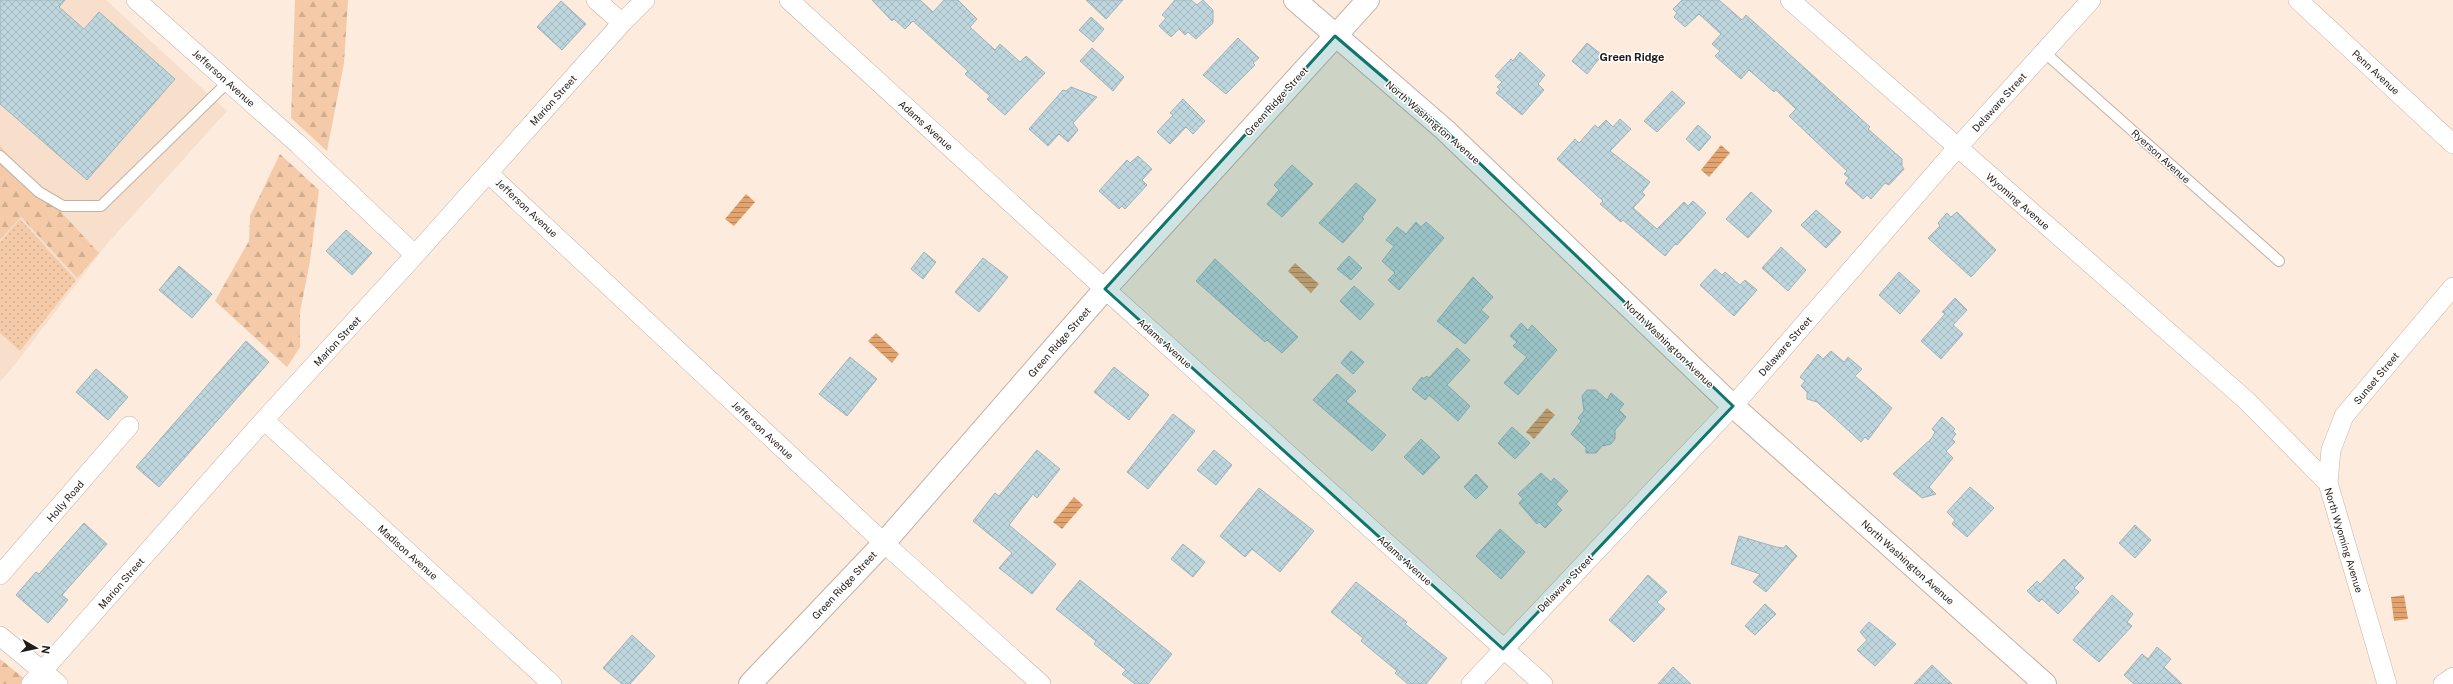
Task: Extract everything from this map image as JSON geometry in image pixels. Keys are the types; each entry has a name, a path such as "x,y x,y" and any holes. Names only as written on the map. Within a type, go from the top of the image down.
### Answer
{"street":[{"name":"Jefferson Avenue","path":"136,0 298,144 415,255"},
{"path":"596,0 622,23"},
{"name":"Marion Street","path":"30,684 264,420 415,255 622,23 645,0"},
{"name":"Adams Avenue","path":"789,0 1105,289 1543,684"},
{"name":"North Washington Avenue","path":"1295,0 1445,130 1733,406 2045,684"},
{"name":"Green Ridge Street","path":"750,684 884,543 1105,289 1368,0"},
{"name":"Wyoming Avenue","path":"1790,0 2247,401"},
{"name":"Delaware Street","path":"1472,684 1503,649 1733,406 1957,148 2091,0"},
{"name":"Penn Avenue","path":"2298,0 2453,144"},
{"name":"Jefferson Avenue","path":"488,172 884,543 1041,684"},
{"name":"Sunset Street","path":"2328,483 2331,450 2344,416 2453,287"},
{"name":"North Wyoming Avenue","path":"2247,401 2328,483 2386,684"},
{"name":"Madison Avenue","path":"264,420 552,684"},
{"name":"Holly Road","path":"0,575 129,426"},
{"path":"0,636 44,670 58,684"},
{"path":"2443,684 2453,677"}],"lane":[{"name":"Ryerson Avenue","path":"2044,52 2279,261"},
{"path":"0,156 39,192 63,206 101,206 228,82"}],"highlighted area":[{"path":"1335,36 1445,130 1733,406 1503,649 1105,289"}],"shaded area":[{"path":"0,0 106,0 227,111 106,245 17,362 0,382 0,333 20,351 20,219 0,242 0,240 21,217 77,278 40,191 0,146"},
{"path":"1721,145 1730,153 1709,177 1701,170"},
{"path":"746,194 755,202 734,226 725,219"},
{"path":"1295,263 1319,284 1311,293 1288,271"},
{"path":"876,333 899,354 892,363 868,341"},
{"path":"1547,408 1555,415 1534,439 1526,432"},
{"path":"1074,497 1083,505 1062,529 1053,522"},
{"path":"2404,595 2408,619 2394,621 2391,597"}],"green space":[{"path":"295,0 348,0 344,63 327,151 291,118"},
{"path":"0,146 99,253 77,278 21,217 0,240"},
{"path":"280,154 319,190 310,261 300,312 300,347 287,367 215,301 249,241 250,216"},
{"path":"20,219 76,280 20,351 0,333 0,242"},
{"path":"0,659 26,680 23,684 0,684"}],"building":[{"path":"0,0 65,0 59,7 84,29 99,12 175,79 87,180 0,104"},
{"path":"872,0 920,0 933,12 944,0 958,0 977,19 970,27 995,50 1000,44 1020,62 1026,56 1045,73 1005,115 987,99 990,96 965,74 968,71 913,21 905,29 894,19 892,21"},
{"path":"1086,0 1123,0 1106,19"},
{"path":"1175,0 1191,0 1197,5 1203,0 1213,10 1213,23 1196,39 1188,32 1185,35 1179,29 1171,37 1159,26 1166,18 1162,15"},
{"path":"1682,0 1719,0 1742,20 1746,15 1870,127 1868,129 1902,159 1902,166 1904,169 1889,185 1885,183 1871,199 1867,195 1863,199 1845,183 1849,178 1844,174 1847,171 1789,116 1796,109 1776,90 1774,92 1749,70 1741,79 1715,56 1720,51 1712,44 1721,34 1699,14 1685,27 1674,17 1677,13 1673,9"},
{"path":"561,1 586,24 562,50 537,27"},
{"path":"1091,17 1104,29 1093,42 1079,30"},
{"path":"1238,38 1259,58 1253,63 1255,65 1226,94 1203,75"},
{"path":"1587,43 1602,55 1587,74 1572,61"},
{"path":"1092,48 1124,77 1113,91 1080,61"},
{"path":"1520,52 1545,75 1538,84 1544,90 1522,115 1496,93 1500,89 1497,87 1502,82 1495,76 1511,59 1513,61"},
{"path":"1071,87 1097,97 1073,123 1078,130 1068,142 1059,134 1048,146 1029,129 1063,90 1066,91"},
{"path":"1672,91 1685,103 1657,132 1644,121"},
{"path":"1183,99 1205,121 1193,134 1186,127 1170,144 1157,132 1173,115 1170,113"},
{"path":"1620,119 1631,129 1610,151 1650,182 1642,192 1645,195 1633,208 1657,229 1684,202 1688,206 1693,201 1706,213 1665,256 1623,220 1621,222 1600,204 1603,201 1557,159 1575,139 1579,143 1595,125 1598,128 1606,120 1613,127"},
{"path":"1698,125 1711,137 1699,151 1686,139"},
{"path":"1138,156 1152,169 1142,180 1147,185 1125,209 1122,206 1119,209 1099,191 1127,160 1130,163"},
{"path":"1292,165 1313,184 1282,217 1267,204 1279,190 1274,185"},
{"path":"1356,183 1376,200 1362,217 1364,219 1343,243 1319,223"},
{"path":"1751,192 1772,211 1748,238 1726,219"},
{"path":"1816,210 1841,232 1826,248 1801,225"},
{"path":"1957,212 1996,250 1971,277 1928,238 1940,226 1938,223 1947,213 1951,217"},
{"path":"1416,222 1421,227 1426,222 1444,238 1399,290 1388,280 1395,273 1382,261 1394,246 1386,240 1397,227 1406,234"},
{"path":"346,230 372,253 352,275 326,251"},
{"path":"1781,247 1806,270 1788,291 1762,268"},
{"path":"924,252 936,262 923,279 911,269"},
{"path":"1349,256 1362,268 1351,280 1337,269"},
{"path":"983,258 1008,277 979,312 955,292"},
{"path":"1215,259 1298,337 1282,353 1267,340 1265,342 1196,281"},
{"path":"179,266 212,294 192,318 159,290"},
{"path":"1715,269 1722,275 1725,272 1740,285 1745,280 1757,290 1734,316 1700,285"},
{"path":"1899,272 1920,291 1900,314 1879,295"},
{"path":"1473,277 1493,297 1481,310 1489,317 1465,344 1437,321"},
{"path":"1354,286 1374,304 1360,320 1340,301"},
{"path":"1955,298 1967,310 1953,325 1963,334 1941,359 1921,341 1945,314 1942,312"},
{"path":"1521,323 1528,330 1532,325 1557,350 1518,395 1504,383 1527,357 1513,346 1517,342 1510,336"},
{"path":"246,341 269,362 159,487 136,467"},
{"path":"1457,348 1470,360 1447,385 1470,406 1458,421 1429,395 1425,400 1412,389 1422,377 1423,379 1427,376 1429,378"},
{"path":"1351,351 1364,362 1353,374 1341,363"},
{"path":"1831,351 1844,362 1848,357 1862,369 1855,376 1892,408 1868,440 1865,437 1861,442 1817,402 1807,399 1807,392 1801,386 1805,381 1800,377 1818,354 1823,359"},
{"path":"850,357 877,379 847,416 819,394"},
{"path":"1114,367 1149,395 1129,420 1094,392"},
{"path":"96,369 128,397 108,420 76,392"},
{"path":"1337,374 1356,391 1346,401 1386,435 1372,451 1313,400"},
{"path":"1587,390 1596,390 1607,400 1611,393 1624,404 1619,410 1626,417 1615,430 1615,439 1611,444 1602,446 1596,453 1586,453 1586,448 1571,434 1581,421 1578,418 1584,411 1582,396"},
{"path":"1173,414 1195,431 1148,489 1127,472"},
{"path":"1942,417 1955,429 1953,431 1956,434 1952,439 1955,442 1946,451 1953,458 1929,487 1936,494 1922,498 1893,474 1932,438 1935,432 1932,429"},
{"path":"1512,427 1530,443 1515,459 1498,443"},
{"path":"1421,439 1440,457 1423,475 1404,457"},
{"path":"1037,450 1060,469 1037,498 1033,494 1009,525 1056,564 1032,594 999,568 1012,553 973,521 995,493 999,496"},
{"path":"1214,450 1232,465 1216,485 1197,470"},
{"path":"1541,473 1551,482 1554,478 1568,491 1556,504 1562,510 1545,528 1539,522 1537,524 1519,503 1523,499 1518,494"},
{"path":"1476,474 1488,487 1476,499 1464,487"},
{"path":"1970,487 1994,508 1967,537 1952,524 1955,520 1947,512"},
{"path":"1259,488 1314,531 1280,572 1252,549 1245,557 1220,536"},
{"path":"84,523 107,544 62,595 68,600 48,623 16,595 36,572 39,574"},
{"path":"2135,525 2151,540 2135,558 2119,543"},
{"path":"1500,529 1525,552 1501,579 1476,556"},
{"path":"1739,536 1776,547 1784,548 1786,545 1797,556 1766,592 1753,582 1760,574 1731,564"},
{"path":"1183,544 1205,562 1193,577 1171,559"},
{"path":"2064,559 2084,578 2074,588 2079,592 2058,614 2042,599 2039,602 2027,591 2037,581 2040,584"},
{"path":"1648,575 1667,592 1657,602 1665,609 1634,642 1609,620"},
{"path":"1080,580 1172,654 1148,684 1135,684 1122,674 1126,670 1094,644 1096,641 1056,609"},
{"path":"1356,582 1407,622 1405,624 1447,658 1426,684 1408,684 1395,673 1397,671 1361,641 1363,638 1331,612"},
{"path":"2112,595 2133,614 2127,622 2132,626 2099,662 2073,640"},
{"path":"1765,604 1776,614 1755,635 1745,626"},
{"path":"1869,622 1896,644 1875,666 1857,650 1867,640 1860,632"},
{"path":"632,635 655,656 630,684 622,684 603,668"},
{"path":"2157,647 2171,659 2164,667 2182,684 2134,684 2124,675 2142,654 2148,659"},
{"path":"1932,665 1952,684 1914,684"},
{"path":"1673,667 1691,684 1658,684"}],"district":[{"name":"Green Ridge","path":"1632,57"}]}
